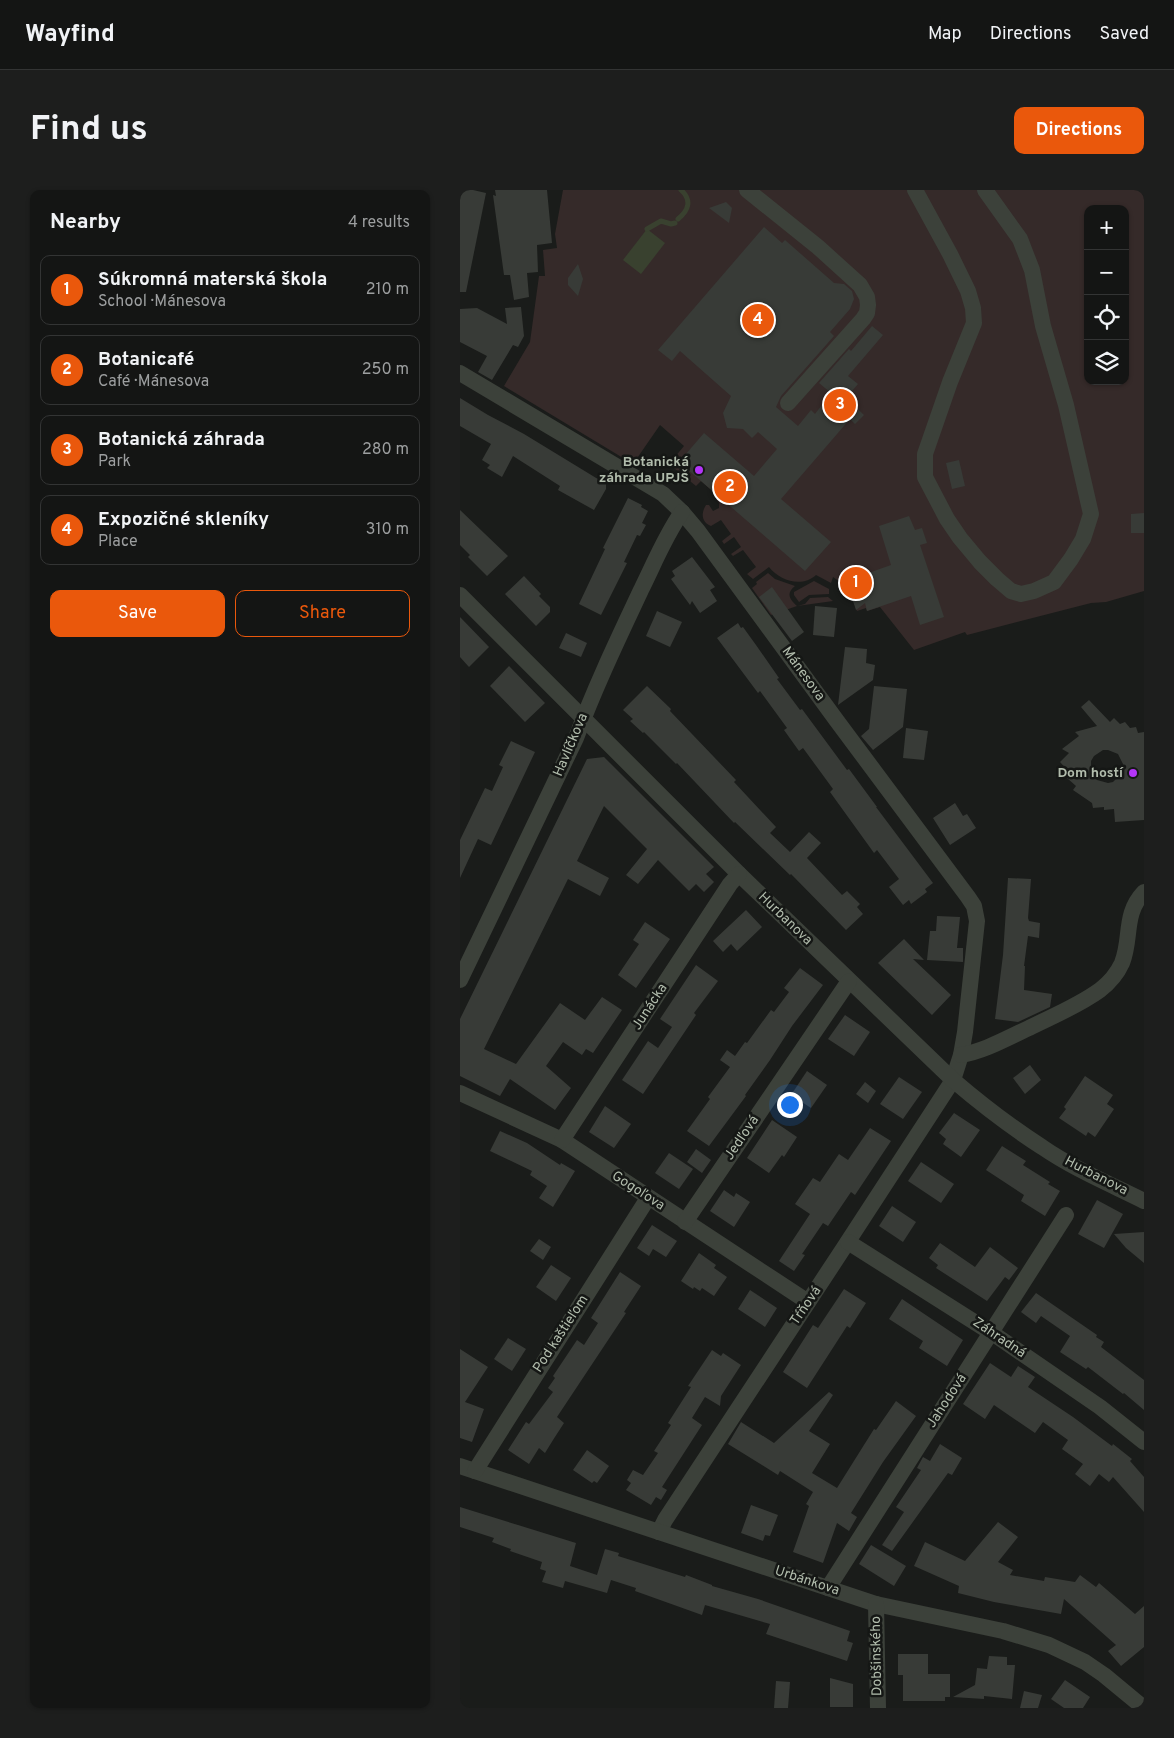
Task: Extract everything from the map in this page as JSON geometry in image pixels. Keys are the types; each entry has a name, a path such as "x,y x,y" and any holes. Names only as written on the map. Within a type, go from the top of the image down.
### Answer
{"street":[{"path":"746,190 818,247 860,285 867,297 867,313 863,319 788,403"},
{"path":"915,190 968,291 973,308 974,323 950,382 925,454 925,477 947,519 960,538 997,579 1011,591 1021,594 1034,591 1054,582 1082,539 1092,514 1066,405 1043,326 1032,270 1020,239 985,190"},
{"name":"Mánesova","path":"460,373 663,494 682,512 704,538 974,906 977,921 961,1056 953,1080"},
{"name":"Havlíčkova","path":"460,980 576,738 590,700 673,524 682,512"},
{"name":"Hurbanova","path":"460,595 738,874 973,1098 1042,1148 1144,1201"},
{"name":"Junácka","path":"562,1140 738,874"},
{"path":"961,1056 977,1052 1065,1010 1101,990 1116,974 1121,965 1132,909 1137,899 1144,892"},
{"name":"Jedľová","path":"685,1222 849,981"},
{"name":"Tŕňová","path":"659,1532 670,1512 953,1080"},
{"name":"Gogoľova","path":"460,1093 562,1140 808,1302"},
{"name":"Pod kaštieľom","path":"467,1468 648,1198"},
{"name":"Jahodová","path":"828,1588 1066,1215"},
{"name":"Záhradná","path":"848,1242 991,1333 1100,1408 1144,1442"},
{"name":"Urbánkova","path":"467,1468 876,1604 1003,1631 1049,1645 1085,1662 1144,1708"},
{"name":"Dobšinského","path":"876,1604 878,1708"}],"shaded area":[{"path":"563,190 1144,190 1144,591 1106,602 1091,603 967,635 965,632 914,650 880,607 867,611 866,608 857,611 847,583 843,584 833,577 831,583 816,575 804,581 791,581 779,576 769,567 753,579 747,574 756,567 743,550 733,556 731,554 741,547 734,537 724,544 722,541 731,534 721,520 711,526 704,520 703,511 706,505 709,505 713,511 719,508 719,503 716,499 718,496 701,481 696,486 669,464 684,446 660,425 633,464 504,386 530,342 539,276 545,276 543,250 557,248 555,234"},
{"path":"647,229 665,243 641,274 623,260"},
{"path":"768,573 775,579 795,586 790,591 790,596 797,606 771,615 752,588 757,584 756,582"},
{"path":"814,581 829,589 829,594 809,595 799,602 794,592"},
{"path":"828,597 833,601 797,606 805,604 810,598"}],"building":[{"path":"460,190 486,193 466,292 460,292"},
{"path":"495,190 547,190 552,243 537,245 538,272 527,273 529,297 514,300 510,275 504,275 493,195 496,196"},
{"path":"726,202 732,208 729,223 709,208"},
{"path":"764,227 782,243 785,240 834,283 844,284 852,291 854,299 850,309 830,332 834,336 781,396 776,407 798,426 811,410 815,414 831,393 819,383 849,349 851,351 872,326 883,335 848,376 858,384 846,398 864,415 855,424 850,419 781,499 831,542 805,571 679,462 704,433 754,476 777,449 758,432 752,438 743,429 727,428 723,413 731,396 680,351 672,361 658,350"},
{"path":"578,264 583,279 578,296 568,285 568,278"},
{"path":"521,307 524,336 518,347 513,345 492,380 478,372 487,356 460,342 460,309 477,308 507,324 505,308"},
{"path":"460,398 606,484 606,489 594,510 558,490 560,486 513,456 502,477 487,468 490,465 482,460 491,444 460,426"},
{"path":"959,460 965,486 952,489 946,463"},
{"path":"628,498 642,505 641,507 648,511 642,523 646,525 640,536 637,535 624,562 627,563 601,615 579,604 605,549 603,548"},
{"path":"460,510 508,556 487,576 468,557 470,555 460,545"},
{"path":"1144,513 1144,533 1131,533 1131,514"},
{"path":"909,516 915,530 922,528 927,543 920,545 944,617 920,625 911,596 867,611 865,603 856,610 847,583 861,578 860,576 891,565 879,526"},
{"path":"692,557 715,587 710,590 717,601 700,613 692,601 690,605 671,579 675,576 672,571"},
{"path":"524,576 550,607 550,612 536,626 505,594"},
{"path":"772,587 804,632 792,641 759,597"},
{"path":"815,606 837,608 834,637 813,635"},
{"path":"657,611 682,622 670,647 646,636"},
{"path":"460,617 489,647 469,667 460,657"},
{"path":"738,623 756,645 779,678 777,679 800,710 802,709 847,770 849,769 933,883 925,889 927,892 911,904 909,900 903,905 889,887 899,879 877,850 874,853 830,792 833,789 803,748 799,751 784,730 787,728 717,638"},
{"path":"566,633 587,643 581,657 559,648"},
{"path":"845,647 867,649 866,663 875,665 873,680 838,705"},
{"path":"509,666 545,703 525,722 490,686"},
{"path":"647,686 671,709 670,711 736,780 734,782 776,827 770,833 790,852 809,832 821,843 807,858 842,895 847,891 860,904 857,907 863,914 846,930 791,874 734,823 677,763 630,721 633,719 623,710"},
{"path":"874,686 907,689 903,727 873,750 861,736 869,729"},
{"name":"Dom hostí","path":"1089,700 1110,722 1114,718 1120,724 1125,722 1130,728 1136,727 1138,733 1144,732 1144,820 1115,822 1114,809 1104,810 1104,807 1093,808 1092,803 1073,790 1076,786 1067,778 1071,774 1060,762 1069,753 1062,749 1079,736 1075,732 1097,726 1081,707","holes":["1103,750 1118,754 1123,764 1121,774 1113,782 1108,783 1097,780 1091,772 1091,761 1094,756"]},
{"path":"906,728 928,731 924,760 903,758"},
{"path":"511,741 535,752 491,845 478,839 460,878 460,840 485,788 492,791 503,767 499,765"},
{"path":"604,757 714,867 706,874 714,882 704,892 696,884 689,891 658,860 638,884 626,875 647,849 604,806 577,861 609,878 600,896 568,879 484,1049 516,1064 560,1003 585,1020 602,997 622,1010 593,1053 586,1049 582,1055 563,1042 546,1066 571,1088 555,1110 510,1079 500,1096 460,1076 460,1019 587,759"},
{"path":"955,803 963,816 967,814 976,828 950,845 933,818"},
{"path":"1008,878 1031,879 1028,918 1029,921 1040,923 1039,938 1028,936 1024,966 1024,990 1052,994 1050,1007 1018,1022 995,1019 1003,955"},
{"path":"746,910 762,927 737,951 731,944 723,952 713,941"},
{"path":"937,916 960,917 957,948 963,948 963,962 927,960 930,931 936,931"},
{"path":"645,922 670,939 636,988 618,975 639,944 633,940"},
{"path":"904,939 924,960 913,959 951,995 932,1015 878,963"},
{"path":"696,965 718,981 694,1013 696,1015 643,1094 622,1080 648,1041 658,1048 672,1027 660,1019"},
{"path":"800,968 823,985 792,1026 746,1096 709,1146 687,1131 710,1099 708,1097 730,1067 720,1060 727,1050 735,1056 771,1010 774,1012 789,992 784,988"},
{"path":"845,1015 870,1032 854,1056 828,1039"},
{"path":"1030,1065 1041,1080 1025,1094 1013,1078"},
{"path":"807,1071 827,1085 811,1108 791,1095"},
{"path":"1085,1076 1113,1095 1107,1104 1114,1109 1095,1137 1088,1132 1086,1136 1059,1118 1066,1109 1064,1107"},
{"path":"899,1077 922,1092 903,1119 880,1104"},
{"path":"865,1082 876,1091 868,1103 856,1094"},
{"path":"605,1106 631,1124 614,1148 589,1132"},
{"path":"954,1113 980,1130 961,1157 943,1144 946,1139 939,1133"},
{"path":"772,1120 797,1137 784,1157 782,1155 769,1173 747,1158"},
{"path":"870,1128 891,1141 855,1195 851,1192 828,1226 823,1223 802,1254 805,1255 794,1271 779,1261 810,1214 795,1204 813,1178 820,1182 839,1154 848,1160"},
{"path":"500,1131 527,1143 560,1165 561,1163 575,1171 553,1207 539,1198 547,1186 530,1175 532,1171 490,1151"},
{"path":"1002,1146 1026,1161 1023,1165 1050,1182 1048,1184 1060,1191 1045,1216 1021,1201 1024,1195 986,1170"},
{"path":"696,1149 711,1160 702,1173 687,1162"},
{"path":"669,1153 693,1169 679,1189 655,1173"},
{"path":"921,1162 954,1184 941,1203 908,1181"},
{"path":"724,1190 734,1197 736,1193 750,1202 734,1227 710,1211"},
{"path":"1097,1200 1123,1214 1104,1248 1078,1234"},
{"path":"892,1206 916,1222 903,1242 879,1226"},
{"path":"652,1225 677,1241 666,1257 653,1249 649,1256 637,1248"},
{"path":"1144,1232 1144,1263 1126,1248 1114,1234"},
{"path":"539,1239 551,1247 543,1260 530,1251"},
{"path":"940,1243 975,1267 990,1247 1018,1268 1009,1280 1005,1277 987,1301 936,1268 938,1265 929,1258"},
{"path":"699,1253 716,1265 714,1268 727,1277 714,1296 702,1288 700,1291 694,1287 693,1289 681,1281"},
{"path":"551,1265 571,1278 556,1301 536,1287"},
{"path":"620,1272 641,1286 624,1312 626,1313 557,1417 564,1423 545,1453 539,1448 529,1464 508,1450 526,1422 529,1424 553,1392 548,1388 555,1378 553,1376 577,1340 584,1345 598,1323 591,1318"},
{"path":"844,1289 866,1303 850,1328 847,1326 807,1388 783,1372 813,1325 818,1328"},
{"path":"750,1290 777,1308 765,1327 738,1309"},
{"path":"1036,1293 1097,1335 1096,1337 1104,1342 1101,1347 1144,1380 1144,1410 1088,1367 1086,1369 1060,1352 1070,1336 1041,1316 1036,1323 1021,1312"},
{"path":"902,1299 963,1340 947,1366 919,1348 923,1341 889,1319"},
{"path":"508,1338 526,1349 512,1371 494,1359"},
{"path":"460,1349 488,1367 465,1402 484,1409 472,1442 460,1438"},
{"path":"712,1350 721,1356 723,1353 741,1365 721,1396 720,1406 705,1397 692,1418 702,1425 662,1487 667,1490 661,1500 656,1497 651,1505 626,1490 631,1483 627,1480 633,1470 643,1475 658,1453 654,1451 671,1425 668,1423 691,1387 688,1386"},
{"path":"990,1363 1011,1377 1018,1366 1035,1377 1028,1387 1112,1446 1113,1444 1132,1459 1130,1461 1144,1477 1144,1512 1113,1477 1109,1482 1099,1474 1090,1486 1075,1474 1083,1464 1062,1449 1068,1440 1043,1422 1035,1433 994,1405 985,1419 963,1404"},
{"path":"829,1392 833,1395 809,1431 830,1444 812,1473 837,1488 874,1429 876,1430 896,1401 916,1416 883,1462 851,1513 857,1517 849,1531 837,1523 823,1563 793,1552 809,1506 806,1504 813,1492 780,1471 778,1475 728,1444 741,1422 774,1443"},
{"path":"940,1444 962,1458 952,1475 948,1473 892,1551 882,1545 904,1512 896,1507 921,1470 917,1468 923,1457 930,1461"},
{"path":"587,1450 609,1466 597,1483 594,1481 592,1483 573,1470"},
{"path":"751,1505 778,1515 770,1536 765,1535 763,1541 741,1533"},
{"path":"460,1507 576,1543 570,1566 597,1575 605,1549 619,1553 618,1556 685,1577 686,1575 712,1586 758,1599 850,1631 847,1641 853,1643 847,1661 766,1634 770,1624 705,1605 702,1615 635,1591 636,1588 611,1580 607,1593 565,1581 563,1588 542,1582 546,1571 540,1569 542,1562 510,1551 511,1549 492,1542 494,1538 460,1527"},
{"path":"998,1522 1018,1537 998,1562 1013,1570 1010,1575 1044,1581 1045,1577 1075,1582 1080,1575 1096,1587 1099,1583 1135,1614 1144,1606 1144,1647 1121,1666 1108,1651 1116,1645 1064,1599 1061,1614 994,1602 958,1593 959,1586 914,1566 925,1542 965,1561"},
{"path":"871,1545 906,1566 894,1586 859,1564"},
{"path":"898,1654 928,1654 928,1674 950,1674 950,1697 945,1697 945,1701 903,1701 903,1675 898,1675"},
{"path":"989,1656 1007,1657 1007,1665 1015,1665 1012,1699 984,1696 984,1699 953,1697 975,1685 977,1668 987,1669"},
{"path":"830,1678 853,1684 853,1707 830,1707"},
{"path":"1065,1680 1090,1697 1083,1708 1064,1708 1051,1699"},
{"path":"776,1681 790,1682 788,1708 774,1708"},
{"path":"1024,1691 1042,1695 1038,1708 1020,1708"}],"waterway":[{"path":"678,219 685,212 688,205 687,197 681,190"},
{"path":"647,229 661,221 671,224 675,223"}],"place":[{"name":"Expozičné skleníky","path":"758,320"},
{"name":"Botanická záhrada","path":"840,405"},
{"name":"Botanická záhrada UPJŠ","path":"699,470"},
{"name":"Botanicafé","path":"730,487"},
{"name":"Súkromná materská škola","path":"856,583"},
{"name":"Dom hostí","path":"1133,773"}]}
